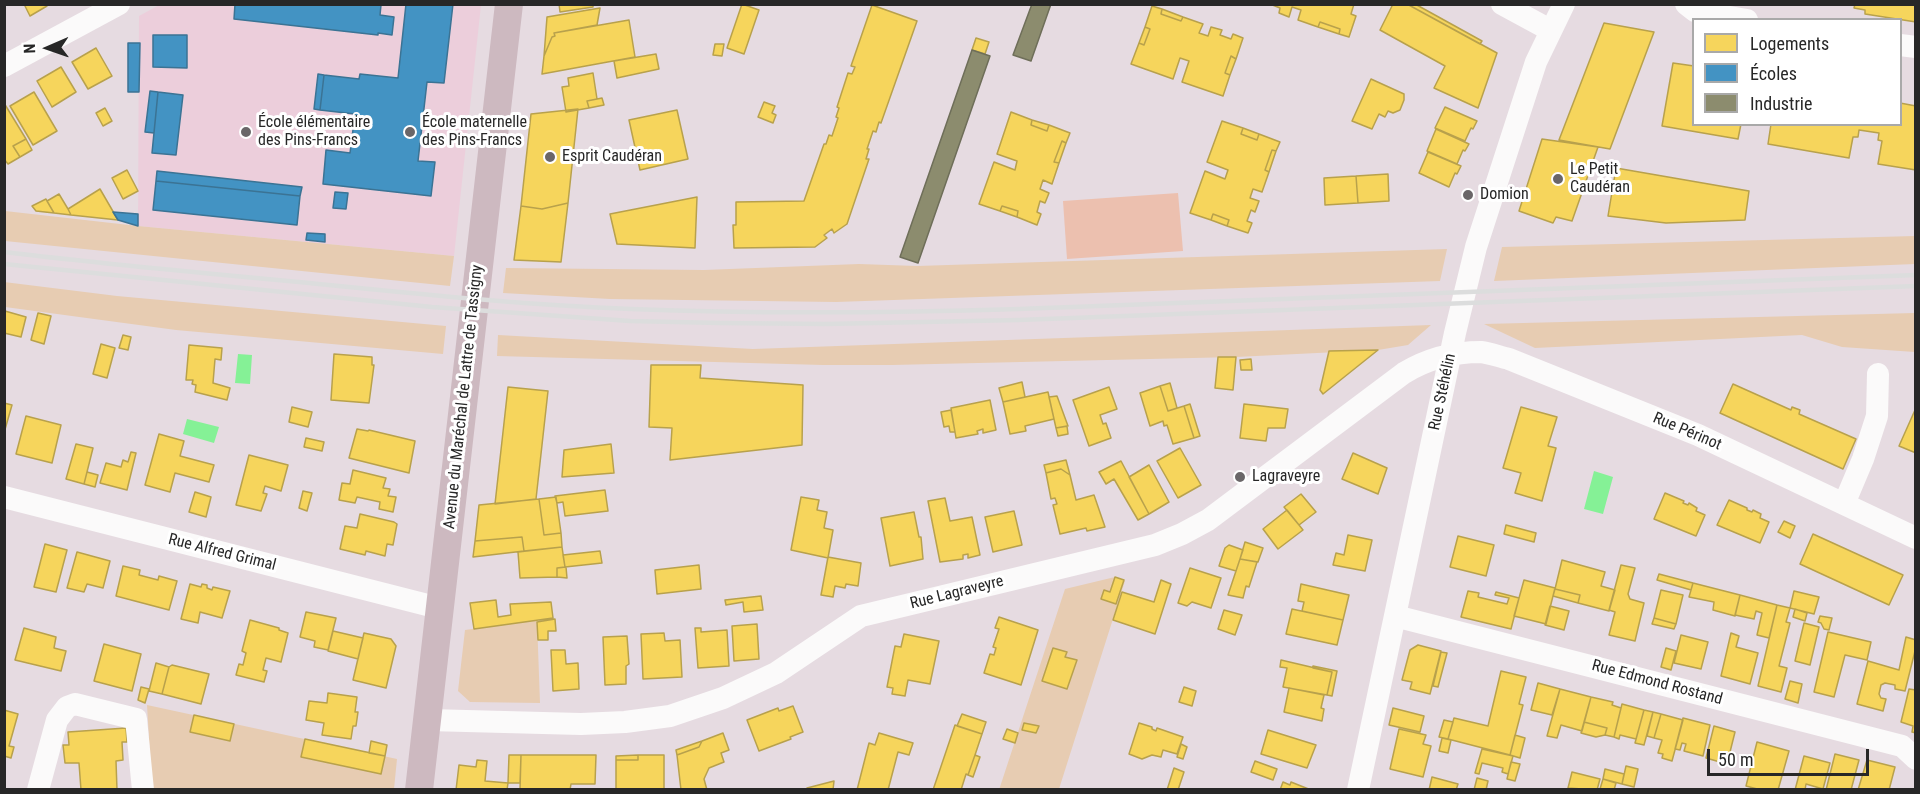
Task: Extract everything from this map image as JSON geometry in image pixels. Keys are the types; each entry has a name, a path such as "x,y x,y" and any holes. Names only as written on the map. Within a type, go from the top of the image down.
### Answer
{"main road":[{"name":"Avenue du Maréchal de Lattre de Tassigny","path":"419,789 509,4"}],"street":[{"path":"4,66 119,4"},
{"path":"1502,4 1550,30"},
{"name":"Rue Stéhélin","path":"1358,789 1455,333 1476,247 1533,69 1564,4"},
{"path":"1686,4 1695,11 1735,18"},
{"name":"Rue Périnot","path":"1451,355 1483,352 1509,359 1698,435 1916,538"},
{"name":"Rue Lagraveyre","path":"428,720 581,724 625,722 670,716 723,698 776,673 861,616 1155,545 1182,534 1208,519 1404,373 1417,365 1451,355"},
{"path":"1844,504 1863,459 1877,416 1878,374"},
{"name":"Rue Alfred Grimal","path":"4,497 439,608"},
{"name":"Rue Edmond Rostand","path":"1395,616 1902,746 1916,759"},
{"path":"38,789 57,720 67,706 75,704 136,719 143,789"}],"shaded area":[{"name":"École élémentaire des Pins-Francs","path":"161,4 481,5 454,256 138,226 139,16"},
{"path":"1178,193 1183,251 1067,259 1063,201"},
{"path":"5,211 454,256 450,286 5,241"},
{"path":"1915,236 1915,264 1494,281 1502,247"},
{"path":"1447,249 1440,281 836,302 610,299 503,293 506,268 704,270 859,264 917,266"},
{"path":"4,282 117,296 446,326 443,354 176,330 5,307"},
{"path":"1915,313 1915,352 1842,347 1802,335 1535,348 1484,324"},
{"path":"1431,325 1408,345 1378,350 1236,357 823,365 497,356 498,335 753,349"},
{"path":"238,354 252,355 250,384 235,383"},
{"path":"187,419 219,427 214,443 183,434"},
{"path":"1594,471 1613,477 1603,514 1584,509"},
{"path":"1115,577 1125,581 1059,789 999,790 1065,589"},
{"path":"537,620 540,703 470,702 458,691 465,630"},
{"path":"147,705 397,759 394,789 152,789"}],"building: Logements":[{"path":"24,4 47,4 47,6 30,16"},
{"path":"559,4 593,4 593,7 560,12"},
{"path":"742,4 759,10 744,54 727,48"},
{"path":"1270,4 1354,4 1351,14 1356,16 1349,37 1339,34 1340,29 1320,22 1318,27 1298,20 1301,10 1292,7 1289,17 1279,13 1280,8"},
{"path":"1393,4 1407,4 1497,53 1478,108 1434,88 1445,66 1380,30"},
{"path":"1407,4 1415,4 1482,41 1480,44"},
{"path":"1855,4 1916,4 1916,22 1865,14 1865,10 1854,8"},
{"path":"872,5 917,21 881,123 879,122 876,132 873,131 867,149 869,149 866,159 869,159 847,224 834,233 832,229 824,235 827,238 815,247 734,248 733,225 736,225 736,202 804,201 824,144 829,135 832,136 838,118 836,117 839,108 837,107 848,73 852,74 855,67 851,66"},
{"path":"1152,6 1162,9 1161,14 1181,21 1183,17 1203,24 1199,33 1208,36 1211,27 1222,30 1220,35 1231,39 1233,34 1243,38 1236,59 1231,56 1225,73 1230,75 1223,96 1182,82 1189,61 1180,58 1173,79 1131,64 1139,43 1144,45 1150,29 1145,27"},
{"path":"600,8 597,25 554,33 555,36 552,37 544,56 547,17"},
{"path":"1162,9 1183,17 1181,21 1161,14"},
{"path":"629,20 635,57 542,74 544,56 552,37 555,36 554,33"},
{"path":"1320,22 1340,29 1339,34 1318,27"},
{"path":"1604,23 1654,32 1610,149 1559,140"},
{"path":"1145,27 1150,29 1144,45 1139,43"},
{"path":"976,38 989,42 985,54 972,50"},
{"path":"715,44 724,44 722,56 713,55"},
{"path":"96,48 112,76 88,89 72,62"},
{"path":"656,54 659,69 617,78 614,61"},
{"path":"1231,56 1236,59 1230,75 1225,73"},
{"path":"1673,63 1692,66 1692,126 1741,126 1738,139 1662,126"},
{"path":"61,67 76,92 52,107 37,81"},
{"path":"593,73 597,99 587,101 589,108 566,112 562,87 569,86 568,78"},
{"path":"1371,79 1404,94 1400,110 1393,113 1388,111 1385,117 1379,114 1372,129 1352,121"},
{"path":"34,92 57,131 33,145 10,106"},
{"path":"602,98 604,105 589,108 587,101"},
{"path":"764,102 775,106 772,113 776,115 773,123 758,117"},
{"path":"4,103 26,139 13,146 20,157 8,164 4,159"},
{"path":"1902,103 1916,106 1916,170 1878,164 1882,141 1878,140 1879,133 1859,130 1858,137 1853,137 1849,158 1768,144 1771,126 1902,126"},
{"path":"1445,107 1477,121 1465,141 1435,128"},
{"path":"105,108 112,121 103,126 96,113"},
{"name":"Esprit Caudéran","path":"578,109 568,203 542,209 521,206 531,114"},
{"path":"677,110 688,159 640,170 629,120"},
{"path":"1011,112 1032,120 1031,125 1047,131 1049,125 1070,133 1066,143 1062,141 1054,162 1059,163 1052,184 1043,180 1040,189 1049,193 1045,203 1040,201 1037,212 1041,214 1037,225 1017,217 1018,211 1002,206 1000,211 979,204 994,162 1015,170 1017,161 997,154"},
{"path":"1032,120 1049,125 1047,131 1031,125"},
{"path":"1222,121 1243,128 1241,134 1257,140 1259,134 1280,142 1276,151 1272,150 1265,170 1269,172 1262,192 1253,189 1250,198 1259,201 1255,212 1251,210 1247,221 1252,223 1248,233 1227,226 1229,220 1213,214 1211,220 1190,213 1205,171 1225,179 1228,170 1207,162"},
{"path":"1243,128 1259,134 1257,140 1241,134"},
{"path":"1436,129 1469,144 1465,151 1463,150 1457,164 1427,151"},
{"path":"26,139 32,150 20,157 13,146"},
{"name":"Le Petit Caudéran","path":"1542,139 1598,147 1572,221 1556,217 1553,223 1519,211"},
{"path":"1062,141 1066,143 1059,163 1054,162"},
{"path":"1272,150 1276,151 1269,172 1265,170"},
{"path":"1428,152 1461,166 1449,187 1419,173"},
{"path":"1616,168 1749,191 1745,220 1666,223 1608,216"},
{"path":"127,170 138,191 123,199 112,178"},
{"path":"1388,174 1389,201 1358,203 1356,176"},
{"path":"1356,176 1358,203 1325,205 1324,178"},
{"path":"100,189 118,220 71,215 68,209"},
{"path":"59,194 71,215 54,213 47,201"},
{"path":"697,197 695,248 617,244 610,214"},
{"path":"46,199 54,213 36,211 32,206"},
{"path":"568,203 561,262 514,260 521,206 542,209"},
{"path":"1002,206 1018,211 1017,217 1000,211"},
{"path":"1213,214 1229,220 1227,226 1211,220"},
{"path":"5,311 26,317 21,337 4,333"},
{"path":"38,313 51,316 44,344 31,340"},
{"path":"123,335 131,337 128,350 119,348"},
{"path":"101,344 115,348 107,378 93,374"},
{"path":"189,345 222,348 221,360 215,359 213,383 230,388 227,400 195,392 196,385 192,384 193,380 186,380"},
{"path":"1378,350 1323,394 1320,390 1329,351"},
{"path":"334,354 372,357 372,365 374,365 369,403 331,400"},
{"path":"1218,357 1236,357 1233,390 1215,388"},
{"path":"1251,359 1252,370 1241,370 1240,360"},
{"path":"651,365 701,365 700,378 803,385 802,445 670,460 672,428 649,427"},
{"path":"1022,382 1025,397 1003,402 999,388"},
{"path":"1170,383 1177,408 1168,411 1160,386"},
{"path":"1733,384 1791,410 1792,407 1800,410 1799,414 1856,439 1843,469 1720,413"},
{"path":"1160,386 1168,411 1184,406 1194,438 1173,444 1167,425 1164,426 1163,421 1150,426 1140,393"},
{"path":"508,387 548,391 536,499 495,504"},
{"path":"1109,387 1117,409 1100,415 1103,424 1106,423 1111,438 1089,446 1073,400"},
{"path":"1048,392 1054,419 1025,426 1026,431 1010,434 1003,402"},
{"path":"1057,396 1068,426 1056,428 1049,397"},
{"path":"990,400 996,430 983,433 983,429 977,431 978,434 956,438 951,408"},
{"path":"4,403 12,405 4,433"},
{"path":"1190,404 1200,436 1194,438 1184,406"},
{"path":"1244,404 1288,409 1285,428 1268,428 1266,441 1240,438"},
{"path":"292,407 312,412 308,427 289,422"},
{"path":"1521,407 1557,417 1548,446 1556,448 1542,501 1515,493 1521,473 1503,468"},
{"path":"951,410 955,432 950,432 949,426 944,427 941,412"},
{"path":"1916,410 1916,453 1899,446"},
{"path":"26,416 61,425 52,463 16,454"},
{"path":"1067,426 1068,434 1058,436 1056,428"},
{"path":"357,429 415,441 409,473 349,458"},
{"path":"159,434 184,441 180,456 214,465 209,482 175,473 170,492 145,485"},
{"path":"306,438 324,442 322,451 304,447"},
{"path":"76,444 93,448 84,484 66,479"},
{"path":"611,444 614,473 562,477 564,450"},
{"path":"1180,448 1201,485 1178,498 1157,461"},
{"path":"131,452 136,453 127,490 100,483 106,463 121,467 123,460 128,462"},
{"path":"1353,453 1387,468 1378,494 1342,479"},
{"path":"249,455 288,465 281,491 265,486 263,493 267,494 261,511 236,505"},
{"path":"1066,460 1070,475 1061,469 1046,473 1044,465"},
{"path":"1121,461 1149,514 1138,520 1114,479 1106,484 1099,472"},
{"path":"1149,465 1169,502 1149,514 1129,477"},
{"path":"1061,469 1070,475 1076,500 1094,495 1105,527 1087,531 1086,528 1060,534 1053,505 1057,504 1055,498 1051,499 1046,473"},
{"path":"353,470 386,478 383,488 390,489 388,496 396,497 393,512 379,509 380,502 357,497 355,503 339,500 342,483 350,484"},
{"path":"87,472 98,475 95,487 84,484"},
{"path":"605,490 608,511 565,516 563,502 557,503 555,496"},
{"path":"303,491 312,493 307,511 299,508"},
{"path":"195,492 211,497 206,517 189,512"},
{"path":"1665,493 1684,501 1683,503 1688,505 1689,503 1697,508 1696,511 1705,515 1696,536 1654,519"},
{"path":"1301,494 1316,512 1299,525 1284,507"},
{"path":"556,497 561,533 544,535 539,499"},
{"path":"801,497 819,500 817,510 827,512 824,528 833,530 828,558 791,550"},
{"path":"945,498 950,521 972,517 980,555 968,558 968,554 963,555 963,559 940,562 928,501"},
{"path":"539,499 544,535 561,533 562,547 524,551 522,537 475,541 479,505"},
{"path":"1729,500 1747,510 1761,514 1760,518 1769,522 1760,543 1717,525"},
{"path":"1287,510 1303,530 1278,549 1263,529"},
{"path":"1014,511 1022,545 993,552 985,517"},
{"path":"914,512 919,537 921,537 923,559 890,566 881,518"},
{"path":"360,514 397,524 393,545 387,544 385,556 366,551 365,555 340,549 345,526 357,528"},
{"path":"1784,521 1795,526 1790,538 1778,532"},
{"path":"1506,525 1536,533 1534,542 1504,534"},
{"path":"1813,534 1903,575 1889,605 1800,564"},
{"path":"1348,535 1372,540 1365,571 1333,565 1336,553 1344,555"},
{"path":"1458,536 1494,545 1486,576 1450,567"},
{"path":"522,537 524,551 473,557 475,541"},
{"path":"1245,542 1263,548 1258,562 1240,559"},
{"path":"45,544 67,550 56,592 34,587"},
{"path":"1229,545 1243,550 1236,571 1219,566 1225,548"},
{"path":"562,547 565,567 557,568 557,577 520,578 518,552"},
{"path":"600,551 602,563 565,567 563,555"},
{"path":"77,552 110,561 103,588 87,584 84,592 67,588"},
{"path":"828,557 861,563 858,586 846,584 845,588 835,586 833,597 821,595"},
{"path":"1240,559 1257,562 1243,598 1228,595"},
{"path":"1562,560 1605,572 1601,586 1615,590 1609,611 1578,603 1580,595 1555,589"},
{"path":"699,565 701,589 657,594 655,570"},
{"path":"1621,565 1635,568 1628,594 1630,599 1644,603 1635,641 1609,635 1615,612 1609,610"},
{"path":"123,566 140,570 139,575 158,580 159,576 177,581 169,610 116,596"},
{"path":"566,567 567,578 557,577 557,568"},
{"path":"1190,568 1221,578 1211,608 1192,602 1187,606 1178,603"},
{"path":"1659,574 1693,583 1691,590 1657,580"},
{"path":"1115,577 1124,580 1116,604 1101,599 1104,590 1110,592"},
{"path":"1161,580 1171,584 1155,634 1113,620 1122,592 1154,602"},
{"path":"1524,580 1555,588 1546,624 1514,616"},
{"path":"1693,583 1740,595 1735,616 1713,610 1714,602 1689,597"},
{"path":"190,584 201,587 202,584 207,585 207,588 212,590 213,587 230,591 222,618 200,612 198,623 181,619"},
{"path":"1301,584 1349,595 1343,620 1302,611 1304,602 1298,601"},
{"path":"1555,589 1580,595 1578,603 1553,596"},
{"path":"1661,590 1683,595 1676,624 1654,618"},
{"path":"1468,591 1479,593 1478,597 1507,604 1509,598 1495,595 1496,592 1519,598 1511,629 1461,617"},
{"path":"1794,591 1819,597 1814,614 1790,608"},
{"path":"1740,595 1777,605 1769,638 1757,635 1762,613 1756,611 1754,619 1735,615"},
{"path":"761,596 763,610 744,612 743,602 726,605 725,600"},
{"path":"496,600 498,617 511,615 510,604 551,602 553,618 474,629 470,603"},
{"path":"1777,605 1790,608 1786,622 1790,623 1779,666 1787,668 1781,692 1758,686"},
{"path":"1550,606 1569,611 1564,630 1545,625"},
{"path":"1292,609 1343,620 1337,645 1286,634"},
{"path":"1795,609 1807,613 1805,621 1793,617"},
{"path":"1224,610 1242,615 1235,635 1218,629"},
{"path":"306,612 336,618 328,650 314,647 315,641 300,637"},
{"path":"1820,616 1832,618 1829,630 1824,629 1818,622"},
{"path":"999,617 1038,630 1021,685 984,673 990,654 994,655 996,648 993,647 999,629 995,628"},
{"path":"1654,618 1676,624 1674,629 1652,624"},
{"path":"555,619 556,631 548,631 548,640 538,640 537,622"},
{"path":"250,620 279,628 288,633 281,662 266,658 263,670 267,671 264,682 236,675 239,664 243,665 246,653 242,651"},
{"path":"1804,623 1819,627 1810,665 1795,661"},
{"path":"757,624 759,659 734,661 732,626"},
{"path":"24,628 56,637 54,648 66,651 61,671 15,660"},
{"path":"695,628 701,628 701,632 727,630 729,666 698,668"},
{"path":"333,631 363,638 358,659 328,651"},
{"path":"1828,632 1871,642 1867,660 1845,655 1834,697 1814,692"},
{"path":"364,633 391,639 396,646 386,688 353,680"},
{"path":"664,633 665,641 680,640 682,677 643,679 641,634"},
{"path":"1731,633 1739,636 1736,647 1758,653 1750,684 1721,676"},
{"path":"904,634 939,641 930,684 908,680 905,696 892,694 893,688 887,687 895,646 901,647"},
{"path":"1681,635 1708,642 1701,669 1674,663"},
{"path":"627,636 629,664 626,666 626,684 605,685 603,637"},
{"path":"1906,637 1916,640 1916,647 1905,691 1895,689 1895,685 1885,683 1881,685 1879,694 1881,698 1886,699 1883,711 1857,704 1868,661 1899,670"},
{"path":"104,644 141,654 132,691 94,681"},
{"path":"1418,645 1441,651 1430,694 1410,689 1412,682 1402,680 1410,650"},
{"path":"1053,648 1067,652 1065,657 1077,660 1067,689 1042,681"},
{"path":"1666,648 1676,651 1671,670 1661,667"},
{"path":"551,650 565,650 566,664 578,663 579,689 553,691"},
{"path":"1441,652 1447,653 1438,687 1433,686"},
{"path":"1281,660 1332,672 1327,695 1283,687 1287,668 1280,667"},
{"path":"156,663 169,667 162,694 149,691"},
{"path":"172,665 209,674 201,704 162,694 169,667"},
{"path":"1313,666 1337,671 1332,696 1327,695 1332,672 1313,668"},
{"path":"1501,671 1526,677 1519,704 1523,705 1510,755 1448,739 1454,718 1488,726"},
{"path":"1790,681 1802,684 1798,703 1785,699"},
{"path":"1538,683 1560,689 1552,715 1531,710"},
{"path":"141,687 149,689 145,703 138,700"},
{"path":"1184,687 1196,691 1192,706 1179,702"},
{"path":"1289,688 1324,695 1321,708 1324,709 1322,721 1284,712"},
{"path":"1560,689 1591,697 1582,731 1561,725 1557,738 1547,736"},
{"path":"1909,689 1916,690 1916,733 1912,732 1913,726 1901,722"},
{"path":"328,693 357,697 356,726 353,726 351,739 322,735 324,723 306,720 309,701 327,703"},
{"path":"1591,697 1613,702 1612,705 1621,708 1614,737 1605,735 1607,728 1584,722"},
{"path":"1622,704 1644,710 1636,739 1620,735 1619,739 1614,737"},
{"path":"793,706 803,732 759,751 747,720 778,708 779,711"},
{"path":"1393,708 1424,716 1420,732 1389,725"},
{"path":"4,710 18,714 9,746 14,747 11,758 4,756"},
{"path":"1644,710 1653,712 1644,745 1635,743"},
{"path":"1653,712 1661,714 1654,738 1647,736"},
{"path":"962,714 986,722 982,734 957,726"},
{"path":"1661,714 1683,720 1672,761 1662,758 1663,754 1658,753 1662,740 1654,738"},
{"path":"194,715 234,724 230,741 190,732"},
{"path":"1683,718 1710,725 1703,756 1684,751 1686,744 1682,743 1680,750 1675,749"},
{"path":"1444,720 1453,722 1448,739 1439,737"},
{"path":"1584,722 1607,728 1605,735 1596,737 1581,733"},
{"path":"1024,723 1039,726 1036,733 1022,730"},
{"path":"1139,723 1152,727 1156,731 1157,728 1183,737 1177,754 1163,750 1161,757 1152,755 1142,759 1129,754"},
{"path":"955,725 982,734 975,755 961,790 933,790"},
{"path":"1714,726 1735,732 1727,764 1706,758"},
{"path":"126,728 127,742 122,742 123,760 116,761 117,790 81,790 79,763 65,763 63,745 69,745 68,732"},
{"path":"1007,729 1018,733 1015,743 1003,739"},
{"path":"1399,729 1426,735 1423,744 1431,746 1423,777 1390,769"},
{"path":"1268,730 1316,745 1307,768 1261,754"},
{"path":"723,733 729,750 721,753 724,762 709,768 704,779 707,790 681,790 677,755 699,747 702,741"},
{"path":"879,733 913,743 909,755 898,752 888,790 857,790 869,743 875,745"},
{"path":"1515,735 1525,738 1520,758 1510,755"},
{"path":"1442,738 1451,740 1448,753 1439,751"},
{"path":"305,739 385,756 381,774 301,757"},
{"path":"371,741 387,745 385,756 369,753"},
{"path":"702,741 699,747 677,755 676,750"},
{"path":"1757,742 1789,751 1778,790 1761,790 1746,786"},
{"path":"1181,744 1187,747 1183,759 1177,757"},
{"path":"1482,749 1513,756 1508,774 1502,772 1503,768 1482,763 1479,774 1475,773"},
{"path":"1835,754 1859,760 1851,790 1826,790"},
{"path":"509,755 521,755 520,783 508,783"},
{"path":"521,755 596,755 595,784 571,784 570,790 520,790"},
{"path":"638,755 664,755 664,790 616,790 616,760 638,760"},
{"path":"638,755 638,760 616,760 616,756"},
{"path":"975,755 980,757 973,777 968,775"},
{"path":"1804,756 1830,763 1823,789 1806,784 1805,790 1795,790"},
{"path":"477,760 487,761 485,781 508,783 507,790 456,790 459,765 476,767"},
{"path":"1867,760 1895,767 1889,790 1858,790"},
{"path":"1255,761 1277,769 1273,780 1251,772"},
{"path":"1511,762 1520,764 1515,781 1507,779"},
{"path":"1626,766 1638,769 1634,787 1622,784"},
{"path":"1174,768 1184,772 1178,790 1167,790"},
{"path":"1605,769 1624,774 1622,784 1603,779"},
{"path":"1572,772 1600,779 1597,790 1568,788"},
{"path":"1432,777 1458,784 1456,790 1429,790"},
{"path":"1477,778 1488,781 1486,790 1474,790"},
{"path":"1603,779 1616,783 1614,790 1600,789"},
{"path":"834,781 833,790 807,790 807,788"},
{"path":"1283,782 1290,785 1291,782 1311,790 1280,790"}],"building: Écoles":[{"path":"235,4 381,5 380,15 394,17 392,35 234,19"},
{"path":"406,4 453,4 444,83 427,82 418,161 435,162 431,196 323,184 326,150 350,153 355,114 320,110 324,75 359,79 360,74 398,78"},
{"path":"153,35 187,35 187,68 153,67"},
{"path":"128,43 140,43 139,92 128,92"},
{"path":"318,74 324,75 320,110 314,109"},
{"path":"150,91 158,92 154,133 145,132"},
{"path":"158,92 183,95 176,155 152,153"},
{"path":"157,171 302,187 300,196 156,181"},
{"path":"156,181 300,196 297,225 153,210"},
{"path":"335,192 348,193 346,209 333,208"},
{"path":"113,212 138,214 138,226 118,220"},
{"path":"307,233 325,234 325,242 306,240"}],"building: Industrie":[{"path":"1032,4 1051,4 1031,61 1013,55"},
{"path":"972,50 990,56 918,263 900,257"}],"railway":[{"path":"4,252 506,302 728,312 1019,309 1916,275"},
{"path":"4,264 432,307 630,321 720,323 826,324 1019,320 1916,286"}],"place":[{"name":"École élémentaire des Pins-Francs","path":"246,132"},
{"name":"École maternelle des Pins-Francs","path":"410,132"},
{"name":"Esprit Caudéran","path":"550,157"},
{"name":"Le Petit Caudéran","path":"1558,179"},
{"name":"Domion","path":"1468,195"},
{"name":"Lagraveyre","path":"1240,477"}]}
